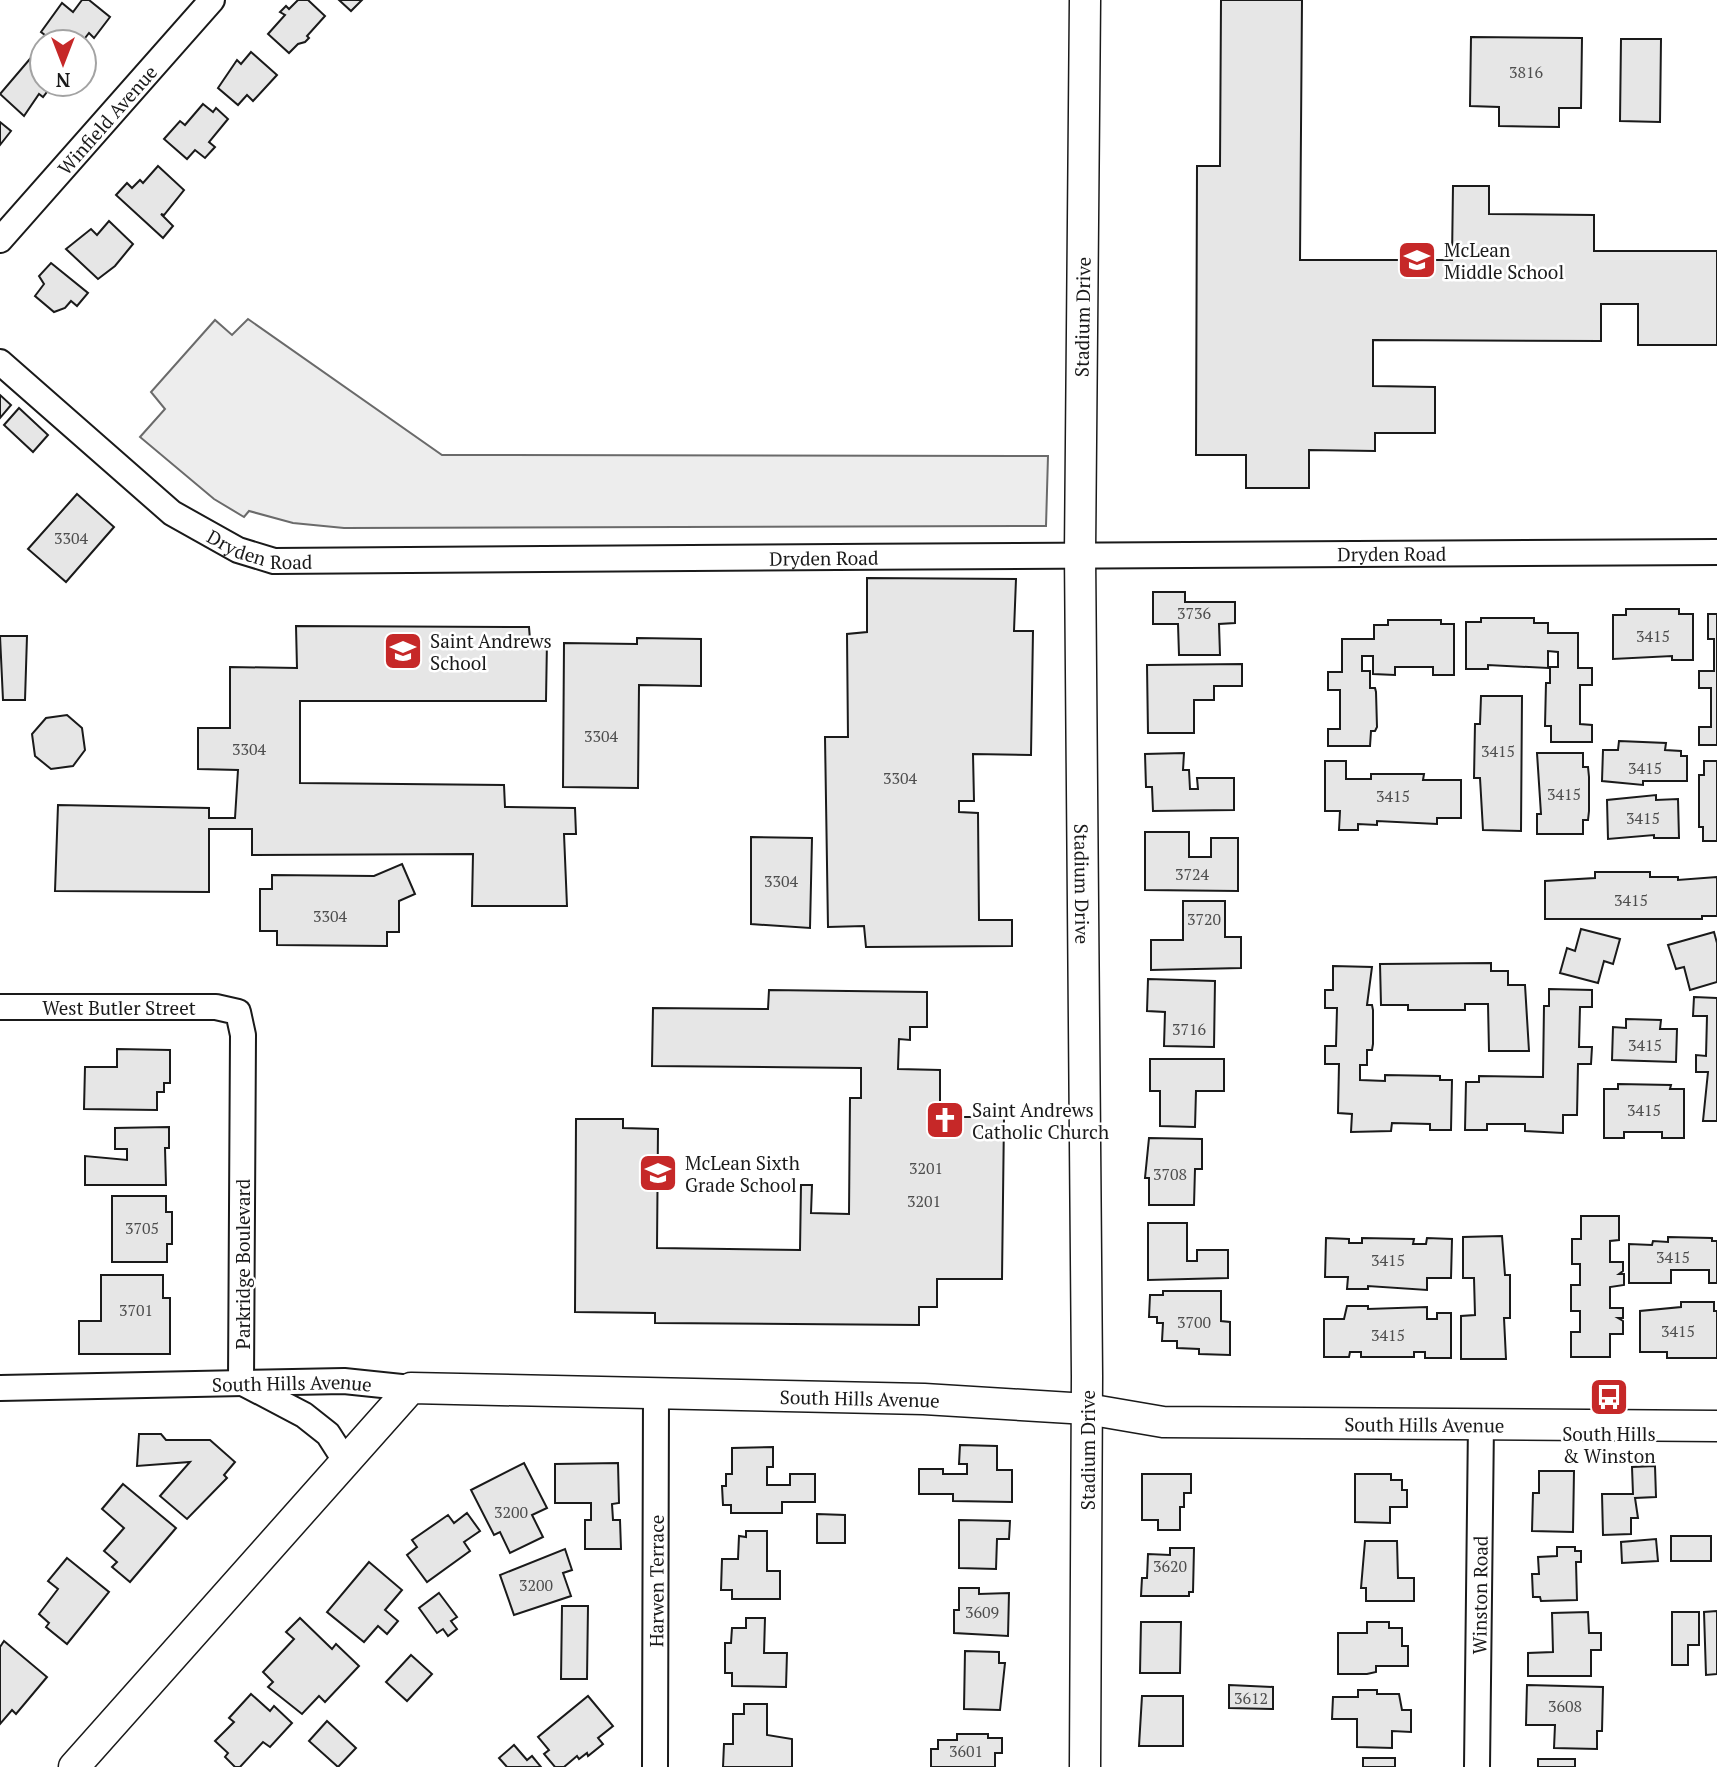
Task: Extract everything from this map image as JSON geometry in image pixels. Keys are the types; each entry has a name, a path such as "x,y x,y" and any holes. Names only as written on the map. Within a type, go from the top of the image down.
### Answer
{"street":[{"name":"Winfield Avenue","path":"0,240 212,0"},
{"name":"Stadium Drive","path":"1085,0 1080,553 1087,1409 1085,1767"},
{"name":"Dryden Road","path":"0,362 172,513 237,550 274,561 864,558 1080,553 1717,552"},
{"name":"West Butler Street","path":"0,1007 216,1007 237,1012"},
{"name":"Parkridge Boulevard","path":"237,1012 243,1035 241,1382"},
{"name":"South Hills Avenue","path":"0,1388 344,1381 411,1388 924,1399 1087,1409 1163,1422 1717,1426"},
{"path":"241,1382 304,1415 328,1434 346,1462"},
{"path":"74,1767 411,1388"},
{"name":"Harwen Terrace","path":"655,1767 656,1394"},
{"name":"Winston Road","path":"1477,1767 1481,1423"}],"shaded area":[{"path":"248,319 442,455 1048,456 1046,526 344,528 293,523 249,511 244,517 214,499 140,437 165,409 151,392 215,320 232,335"}],"building":[{"path":"82,0 89,0 110,17 98,33 98,28 44,28 62,3 73,12"},
{"path":"298,0 308,0 325,16 307,36 309,38 289,53 268,34 285,15 280,12 286,6 289,9"},
{"path":"339,0 362,0 351,11"},
{"path":"1221,0 1302,0 1300,260 1452,260 1453,186 1489,186 1489,214 1594,215 1594,251 1717,251 1717,345 1638,345 1638,304 1601,304 1601,341 1373,340 1373,386 1435,387 1435,433 1375,433 1375,451 1309,450 1309,488 1246,488 1246,455 1196,455 1197,166 1220,166"},
{"path":"1471,37 1582,38 1581,108 1559,108 1559,127 1499,126 1499,107 1470,106"},
{"path":"1621,39 1661,39 1660,122 1620,121"},
{"path":"251,52 277,75 253,101 247,95 238,105 218,88 237,60 241,64"},
{"path":"28,61 28,98 36,98 24,116 0,94"},
{"path":"203,104 213,112 216,108 228,119 209,142 215,147 205,158 195,150 187,159 164,139 180,121 185,125"},
{"path":"0,122 11,131 0,145"},
{"path":"158,166 184,190 164,215 161,214 173,226 163,238 116,195 127,183 132,188 140,180 143,183"},
{"path":"109,221 133,244 115,266 98,279 66,249 91,229 97,235"},
{"path":"51,263 88,293 77,306 71,301 65,308 54,312 35,296 44,284 39,276"},
{"path":"0,395 11,405 0,418"},
{"path":"19,408 48,435 33,452 4,425"},
{"path":"77,494 114,527 66,582 28,549"},
{"path":"867,578 1016,579 1014,631 1033,631 1031,755 973,754 974,801 959,801 959,812 978,813 979,920 1012,920 1012,946 866,947 864,926 828,927 825,737 848,737 847,634 867,632"},
{"path":"1153,592 1185,592 1185,602 1235,602 1235,623 1219,624 1220,655 1179,655 1178,624 1153,624"},
{"path":"1626,609 1679,609 1679,614 1693,614 1693,660 1672,660 1672,656 1613,659 1613,615 1626,615"},
{"path":"1708,614 1717,614 1717,745 1699,745 1699,727 1711,727 1711,688 1699,688 1699,671 1714,671 1714,639 1708,639"},
{"path":"1481,618 1534,618 1534,623 1548,623 1548,633 1578,633 1578,668 1592,668 1592,685 1580,685 1580,724 1592,725 1592,742 1551,742 1551,726 1545,726 1546,683 1550,683 1550,667 1558,667 1558,652 1548,651 1548,668 1488,665 1488,669 1466,669 1466,622 1481,622"},
{"path":"1388,620 1441,620 1441,624 1454,624 1454,675 1433,675 1433,667 1395,667 1395,675 1373,674 1373,656 1362,656 1362,671 1370,671 1370,688 1375,688 1376,692 1377,727 1375,731 1371,731 1370,746 1328,746 1328,729 1340,729 1340,690 1328,690 1328,672 1342,672 1342,639 1374,639 1374,625 1388,625"},
{"path":"296,626 529,627 530,640 547,640 546,701 300,701 300,783 504,785 505,807 575,808 576,834 564,834 567,906 472,906 473,854 252,855 252,829 209,829 209,892 55,891 58,805 209,808 209,818 235,818 238,770 198,769 198,728 230,728 230,667 297,668"},
{"path":"0,636 27,636 25,700 3,700"},
{"path":"637,638 701,639 701,686 639,685 638,788 563,787 564,643 637,644"},
{"path":"1242,664 1242,686 1214,686 1214,700 1194,700 1194,733 1148,733 1147,665"},
{"path":"1481,696 1522,696 1521,831 1483,830 1480,778 1474,778 1475,724 1480,724"},
{"path":"67,715 82,728 85,750 73,766 51,769 35,756 32,734 46,718"},
{"path":"1619,741 1666,743 1665,750 1681,751 1681,756 1687,756 1687,781 1643,781 1643,785 1602,781 1603,750 1618,750"},
{"path":"1184,753 1183,770 1189,770 1190,789 1198,789 1197,778 1234,778 1234,810 1153,811 1152,787 1146,787 1145,754"},
{"path":"1537,753 1583,753 1583,767 1588,767 1589,811 1588,820 1583,820 1583,834 1537,834 1537,814 1541,814"},
{"path":"1325,761 1346,761 1346,779 1371,779 1371,774 1424,774 1423,780 1461,780 1461,818 1437,818 1437,824 1377,821 1377,825 1358,824 1358,830 1339,830 1340,811 1325,811"},
{"path":"1704,761 1717,761 1717,841 1703,841 1703,827 1699,827 1699,775 1704,775"},
{"path":"1656,795 1656,800 1678,799 1679,838 1654,838 1654,835 1608,839 1607,800"},
{"path":"1145,832 1189,832 1189,857 1211,857 1211,838 1238,838 1238,891 1145,890"},
{"path":"751,837 812,838 810,928 751,924"},
{"path":"402,864 415,894 399,901 399,932 387,932 387,946 277,945 277,931 260,931 260,889 272,889 272,875 374,876"},
{"path":"1595,872 1650,872 1650,877 1678,877 1678,880 1717,877 1717,916 1702,916 1702,919 1545,919 1545,881 1595,878"},
{"path":"1183,901 1225,901 1225,937 1241,937 1241,968 1151,970 1151,940 1183,940"},
{"path":"1581,929 1620,939 1613,964 1604,961 1598,983 1560,973 1567,948 1575,951"},
{"path":"1714,932 1717,943 1717,982 1690,990 1684,967 1676,969 1668,945"},
{"path":"1491,963 1491,971 1508,971 1508,985 1525,985 1529,1051 1489,1051 1488,1004 1465,1004 1465,1010 1408,1010 1408,1005 1381,1005 1380,964"},
{"path":"1333,966 1372,967 1367,1005 1372,1005 1373,1010 1373,1044 1372,1050 1367,1050 1367,1065 1360,1065 1360,1080 1385,1081 1385,1075 1440,1076 1440,1080 1452,1080 1451,1130 1430,1130 1430,1124 1392,1123 1391,1131 1351,1132 1352,1114 1338,1113 1339,1064 1325,1064 1325,1046 1336,1046 1337,1008 1325,1008 1325,990 1333,990"},
{"path":"1148,979 1215,981 1214,1047 1164,1046 1165,1012 1147,1011"},
{"path":"1549,989 1592,990 1592,1007 1580,1007 1579,1047 1592,1047 1591,1064 1578,1064 1577,1115 1563,1115 1563,1133 1525,1131 1525,1124 1487,1124 1487,1130 1465,1130 1466,1082 1479,1082 1479,1076 1543,1077 1544,1006 1549,1006"},
{"path":"769,990 927,992 927,1027 910,1027 910,1040 899,1039 898,1069 940,1070 940,1117 1004,1117 1002,1279 937,1279 937,1307 919,1307 919,1325 655,1323 655,1313 575,1312 576,1119 623,1119 623,1128 658,1129 657,1248 800,1250 801,1185 812,1185 811,1213 849,1214 850,1098 861,1098 861,1068 652,1066 653,1008 768,1009"},
{"path":"1694,997 1717,998 1717,1121 1703,1121 1708,1072 1696,1072 1696,1055 1706,1056 1707,1016 1693,1016"},
{"path":"1626,1019 1661,1020 1660,1029 1677,1029 1676,1062 1612,1060 1613,1027 1626,1028"},
{"path":"117,1049 170,1050 170,1083 164,1083 164,1092 157,1092 157,1110 84,1109 85,1067 117,1067"},
{"path":"1150,1059 1224,1059 1224,1091 1196,1091 1195,1127 1160,1126 1160,1091 1150,1091"},
{"path":"1618,1084 1671,1085 1670,1089 1684,1089 1684,1138 1662,1138 1662,1132 1624,1132 1624,1138 1604,1138 1604,1089 1618,1089"},
{"path":"169,1127 169,1148 165,1148 166,1185 85,1185 85,1156 127,1160 127,1149 115,1149 115,1128"},
{"path":"1149,1138 1202,1139 1202,1169 1195,1169 1194,1205 1149,1205 1149,1178 1145,1178"},
{"path":"112,1196 166,1196 166,1212 172,1212 172,1244 167,1244 167,1262 112,1262"},
{"path":"1581,1216 1619,1216 1619,1240 1610,1241 1610,1262 1623,1262 1623,1271 1619,1274 1624,1274 1624,1285 1610,1287 1610,1308 1623,1308 1623,1318 1618,1318 1623,1321 1623,1334 1610,1334 1610,1357 1571,1357 1571,1332 1580,1332 1580,1311 1571,1311 1571,1285 1580,1285 1580,1264 1572,1264 1572,1239 1581,1239"},
{"path":"1148,1223 1187,1223 1187,1261 1197,1261 1197,1250 1228,1250 1228,1278 1148,1280"},
{"path":"1502,1236 1505,1275 1510,1275 1510,1318 1504,1318 1506,1359 1461,1359 1461,1316 1475,1315 1474,1278 1463,1278 1463,1237"},
{"path":"1668,1237 1712,1238 1712,1241 1717,1241 1717,1283 1709,1283 1709,1270 1671,1270 1671,1283 1629,1283 1629,1244 1652,1245 1653,1241 1668,1242"},
{"path":"1326,1238 1349,1239 1349,1243 1362,1243 1362,1238 1414,1239 1413,1244 1426,1244 1427,1238 1452,1239 1451,1278 1427,1278 1427,1290 1368,1286 1368,1289 1347,1289 1348,1277 1325,1277"},
{"path":"101,1275 163,1275 163,1298 170,1298 170,1354 79,1354 79,1321 101,1321"},
{"path":"1163,1291 1221,1291 1221,1321 1230,1322 1230,1355 1199,1354 1199,1349 1177,1348 1177,1341 1162,1341 1163,1323 1157,1323 1157,1317 1149,1317 1150,1295 1163,1295"},
{"path":"1681,1302 1714,1302 1714,1311 1717,1311 1717,1358 1667,1358 1667,1352 1640,1352 1640,1311 1681,1307"},
{"path":"1347,1306 1368,1306 1368,1309 1427,1307 1427,1319 1437,1319 1437,1313 1451,1313 1451,1358 1425,1358 1425,1352 1414,1352 1414,1357 1361,1357 1361,1352 1350,1352 1349,1357 1324,1357 1324,1319 1344,1319"},
{"path":"139,1434 161,1434 166,1440 210,1440 235,1462 224,1475 227,1478 187,1519 160,1496 190,1462 137,1466"},
{"path":"960,1445 997,1446 997,1470 1012,1470 1012,1502 953,1501 953,1494 919,1494 919,1469 943,1469 943,1474 967,1474 967,1464 959,1464"},
{"path":"773,1447 773,1467 767,1467 767,1485 790,1485 790,1474 815,1474 815,1502 782,1502 782,1513 731,1513 731,1505 723,1505 722,1486 726,1486 726,1474 732,1474 732,1448"},
{"path":"524,1463 547,1508 532,1515 543,1537 510,1553 500,1532 494,1535 471,1490"},
{"path":"618,1463 619,1503 612,1504 613,1520 620,1520 621,1549 585,1549 585,1520 591,1520 591,1503 555,1503 555,1464"},
{"path":"1655,1466 1656,1497 1635,1498 1638,1518 1631,1518 1631,1534 1603,1535 1602,1494 1633,1494 1632,1467"},
{"path":"1539,1471 1574,1471 1573,1532 1532,1531 1533,1493 1539,1493"},
{"path":"1142,1474 1191,1474 1191,1493 1184,1493 1184,1507 1180,1507 1180,1530 1158,1530 1158,1520 1142,1520"},
{"path":"1355,1474 1391,1474 1391,1480 1402,1480 1402,1490 1407,1490 1407,1507 1390,1507 1390,1523 1355,1522"},
{"path":"123,1484 176,1528 130,1582 112,1567 117,1562 104,1551 124,1528 102,1509"},
{"path":"467,1513 480,1531 464,1542 470,1551 427,1582 407,1555 417,1547 412,1540 448,1515 454,1523"},
{"path":"817,1514 845,1515 845,1543 817,1543"},
{"path":"959,1520 1010,1521 1009,1539 997,1539 996,1569 959,1568"},
{"path":"746,1531 767,1531 767,1571 780,1571 780,1599 732,1599 732,1590 721,1590 722,1559 738,1559 739,1536 746,1537"},
{"path":"1671,1536 1711,1536 1711,1561 1671,1561"},
{"path":"1656,1539 1658,1561 1622,1563 1621,1542"},
{"path":"1365,1541 1397,1541 1398,1578 1414,1578 1414,1601 1366,1601 1366,1588 1361,1588"},
{"path":"1557,1547 1575,1547 1575,1551 1581,1551 1581,1562 1576,1562 1577,1600 1541,1601 1540,1597 1533,1597 1532,1574 1539,1574 1538,1557 1557,1556"},
{"path":"1170,1548 1194,1548 1193,1592 1189,1592 1189,1596 1141,1596 1142,1578 1147,1578 1148,1554 1170,1555"},
{"path":"565,1549 572,1570 563,1573 571,1596 514,1615 500,1575"},
{"path":"67,1558 109,1592 67,1644 46,1627 49,1623 39,1614 58,1589 48,1581"},
{"path":"369,1562 402,1590 385,1610 398,1621 387,1634 378,1626 364,1642 327,1612"},
{"path":"959,1588 979,1588 979,1594 1009,1593 1008,1636 954,1633 954,1610 959,1610"},
{"path":"439,1593 457,1617 451,1621 457,1629 448,1636 443,1629 437,1633 419,1608"},
{"path":"562,1606 588,1606 587,1679 561,1679"},
{"path":"1717,1611 1717,1674 1706,1675 1704,1612"},
{"path":"1588,1612 1589,1633 1601,1633 1601,1650 1591,1650 1591,1676 1528,1676 1528,1653 1553,1652 1552,1613"},
{"path":"1672,1612 1699,1612 1699,1645 1688,1645 1688,1665 1672,1665"},
{"path":"300,1618 332,1649 336,1644 359,1666 325,1702 319,1696 302,1714 268,1687 273,1682 263,1672 294,1639 286,1632"},
{"path":"746,1618 765,1618 764,1653 787,1653 786,1687 732,1686 732,1673 725,1673 725,1643 731,1643 732,1628 746,1628"},
{"path":"1141,1622 1181,1622 1180,1673 1140,1673"},
{"path":"1367,1622 1389,1622 1389,1628 1402,1628 1402,1646 1408,1646 1408,1666 1376,1666 1376,1672 1367,1674 1338,1674 1338,1633 1367,1633"},
{"path":"4,1641 47,1677 16,1714 12,1710 0,1724 0,1647"},
{"path":"965,1651 999,1652 999,1663 1005,1663 1000,1710 964,1709"},
{"path":"411,1655 432,1674 407,1701 386,1682"},
{"path":"1229,1685 1273,1687 1273,1709 1229,1708"},
{"path":"1527,1685 1603,1687 1602,1731 1597,1731 1597,1749 1554,1748 1555,1725 1526,1725"},
{"path":"1358,1690 1377,1690 1377,1694 1399,1694 1402,1710 1411,1710 1411,1732 1392,1731 1392,1748 1357,1747 1357,1719 1332,1719 1333,1697 1358,1697"},
{"path":"251,1694 270,1711 274,1706 292,1723 270,1747 263,1742 240,1767 235,1767 225,1757 228,1753 215,1741 234,1722 229,1718"},
{"path":"588,1696 613,1726 598,1738 603,1744 588,1756 587,1753 579,1759 577,1756 564,1767 555,1767 544,1754 549,1750 538,1737"},
{"path":"1142,1696 1183,1696 1183,1746 1139,1746"},
{"path":"744,1704 767,1704 767,1735 792,1739 792,1767 723,1767 724,1744 733,1744 733,1714 744,1714"},
{"path":"327,1721 356,1748 338,1767 309,1741"},
{"path":"957,1734 988,1734 988,1738 1002,1738 1002,1753 995,1753 995,1767 931,1767 931,1749 938,1749 938,1740 957,1740"},
{"path":"514,1745 527,1760 532,1756 541,1767 507,1767 499,1758"},
{"path":"1363,1758 1395,1758 1395,1767 1363,1767"},
{"path":"1538,1759 1575,1759 1575,1767 1538,1767"}],"place":[{"name":"McLean Middle School","path":"1417,260"},
{"name":"Saint Andrews School","path":"403,651"},
{"name":"Saint Andrews Catholic Church","path":"945,1120"},
{"name":"McLean Sixth Grade School","path":"658,1173"},
{"name":"South Hills & Winston","path":"1609,1397"}]}
